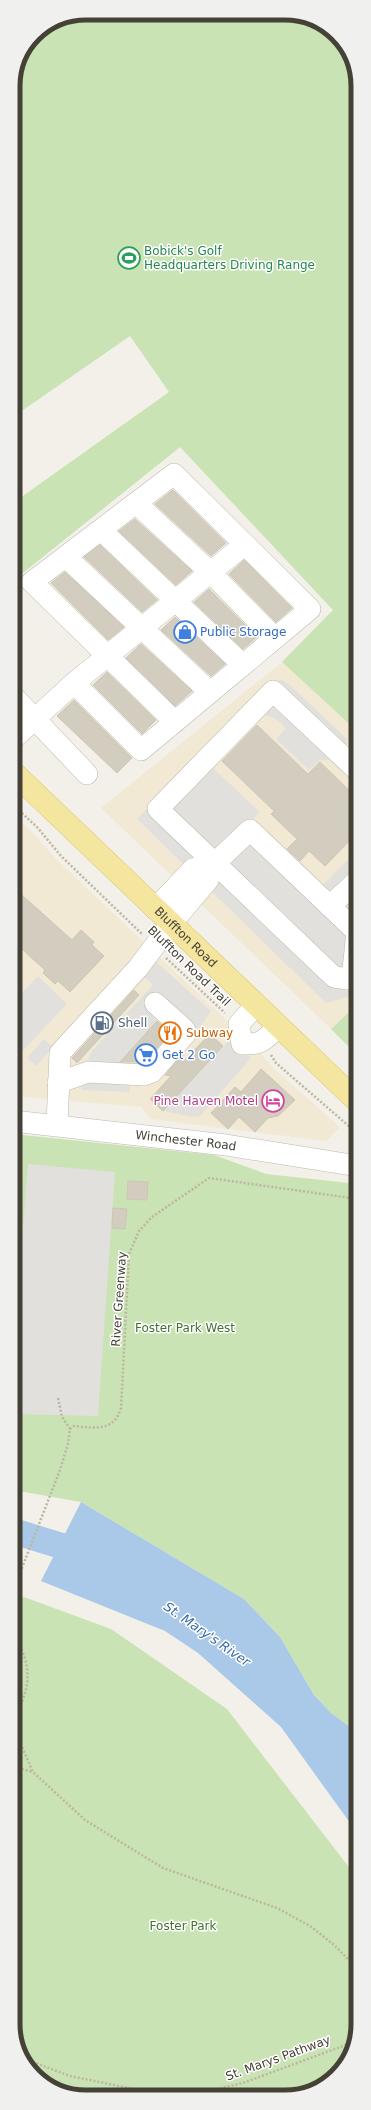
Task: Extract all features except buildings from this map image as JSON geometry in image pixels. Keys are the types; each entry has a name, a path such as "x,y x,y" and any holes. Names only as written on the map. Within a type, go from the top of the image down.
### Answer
{"main road":[{"name":"Bluffton Road","path":"20,779 351,1095"}],"street":[{"path":"74,683 141,750 310,609 174,474 32,582 174,722"},
{"path":"136,503 210,572 275,638"},
{"path":"101,530 243,665"},
{"path":"20,733 74,683 244,545"},
{"path":"66,557 141,629 210,692"},
{"path":"351,764 273,691 158,809 334,977 348,979 351,974"},
{"path":"20,703 87,774"},
{"path":"56,1125 60,1053 143,974 155,947 163,916 208,880 215,863 250,830 351,926"},
{"path":"330,906 351,886"},
{"path":"58,1083 88,1072 144,1075 152,1072 186,1033 184,1028 155,1003"},
{"path":"256,1005 239,1024 242,1044 262,1042 278,1027"},
{"path":"128,1083 148,1083 152,1080 194,1034 198,1025"},
{"name":"Winchester Road","path":"20,1122 226,1145 351,1165"}],"path":[{"name":"Bluffton Road Trail","path":"20,812 37,828 61,856 155,947 239,1024"},
{"path":"262,1042 276,1063 351,1128"},
{"name":"River Greenway","path":"70,1429 74,1426 103,1428 110,1425 119,1415 121,1408 130,1254 139,1231 152,1217 209,1178 351,1198"},
{"path":"20,1575 60,1470 68,1444 70,1429 62,1418 58,1398"},
{"path":"20,1646 29,1673 20,1706"},
{"path":"20,1743 33,1772 84,1820 163,1868 277,1908 310,1926 333,1944 351,1963"},
{"path":"20,1769 33,1772"},
{"name":"St. Marys Pathway","path":"213,2090 243,2083 348,2044"},
{"name":"St. Marys Pathway","path":"31,2061 70,2076 138,2090"}],"shaded area":[{"path":"282,662 351,726 351,1010 331,1029 101,808"},
{"path":"281,679 290,685 346,738 347,746 351,748 351,780 329,760 321,760 309,770 276,739 285,729 284,726 274,718 264,715 252,701"},
{"path":"198,754 260,812 252,820 320,888 351,856 351,899 342,908 351,917 351,996 326,1003 137,819"},
{"path":"20,821 36,836 54,857 260,1052 272,1067 340,1127 327,1141 151,1119 141,1107 20,1097"},
{"path":"154,960 211,1011 198,1030 170,1005 119,1063 130,1073 130,1092 82,1090 78,1079 92,1051 153,985 141,974"},
{"path":"38,976 67,1004 20,1054 20,995"},
{"path":"231,1038 251,1058 200,1116 192,1117 163,1111"},
{"path":"44,1039 53,1047 36,1066 27,1058"},
{"path":"28,1164 115,1172 98,1416 20,1414 20,1266"}],"green space":[{"path":"86,20 285,20 298,21 318,29 340,49 349,69 351,86 351,726 282,662 333,610 180,447 20,575 20,498 169,392 130,336 20,412 20,86 21,73 31,49 39,39 49,31 73,21"},
{"path":"351,1010 351,1049 331,1029"},
{"name":"Foster Park West","path":"20,1135 214,1155 266,1174 351,1183 351,1728 331,1713 314,1695 280,1637 244,1599 81,1502 20,1491"},
{"name":"Foster Park","path":"20,1596 111,1629 227,1709 351,1870 351,2024 350,2037 346,2049 335,2067 325,2076 306,2086 285,2090 86,2090 73,2089 57,2083 39,2071 31,2061 22,2041 20,2024"}],"water":[{"path":"81,1502 244,1599 280,1637 314,1695 331,1713 351,1728 351,1824 281,1727 198,1653 165,1631 41,1581"}],"waterway":[{"name":"St. Mary's River","path":"20,1533 94,1556"}],"place":[{"name":"Bobick's Golf Headquarters Driving Range","path":"129,258"},
{"name":"Public Storage","path":"185,632"},
{"name":"Shell","path":"102,1023"},
{"name":"Subway","path":"170,1033"},
{"name":"Get 2 Go","path":"146,1055"},
{"name":"Pine Haven Motel","path":"273,1101"}]}
